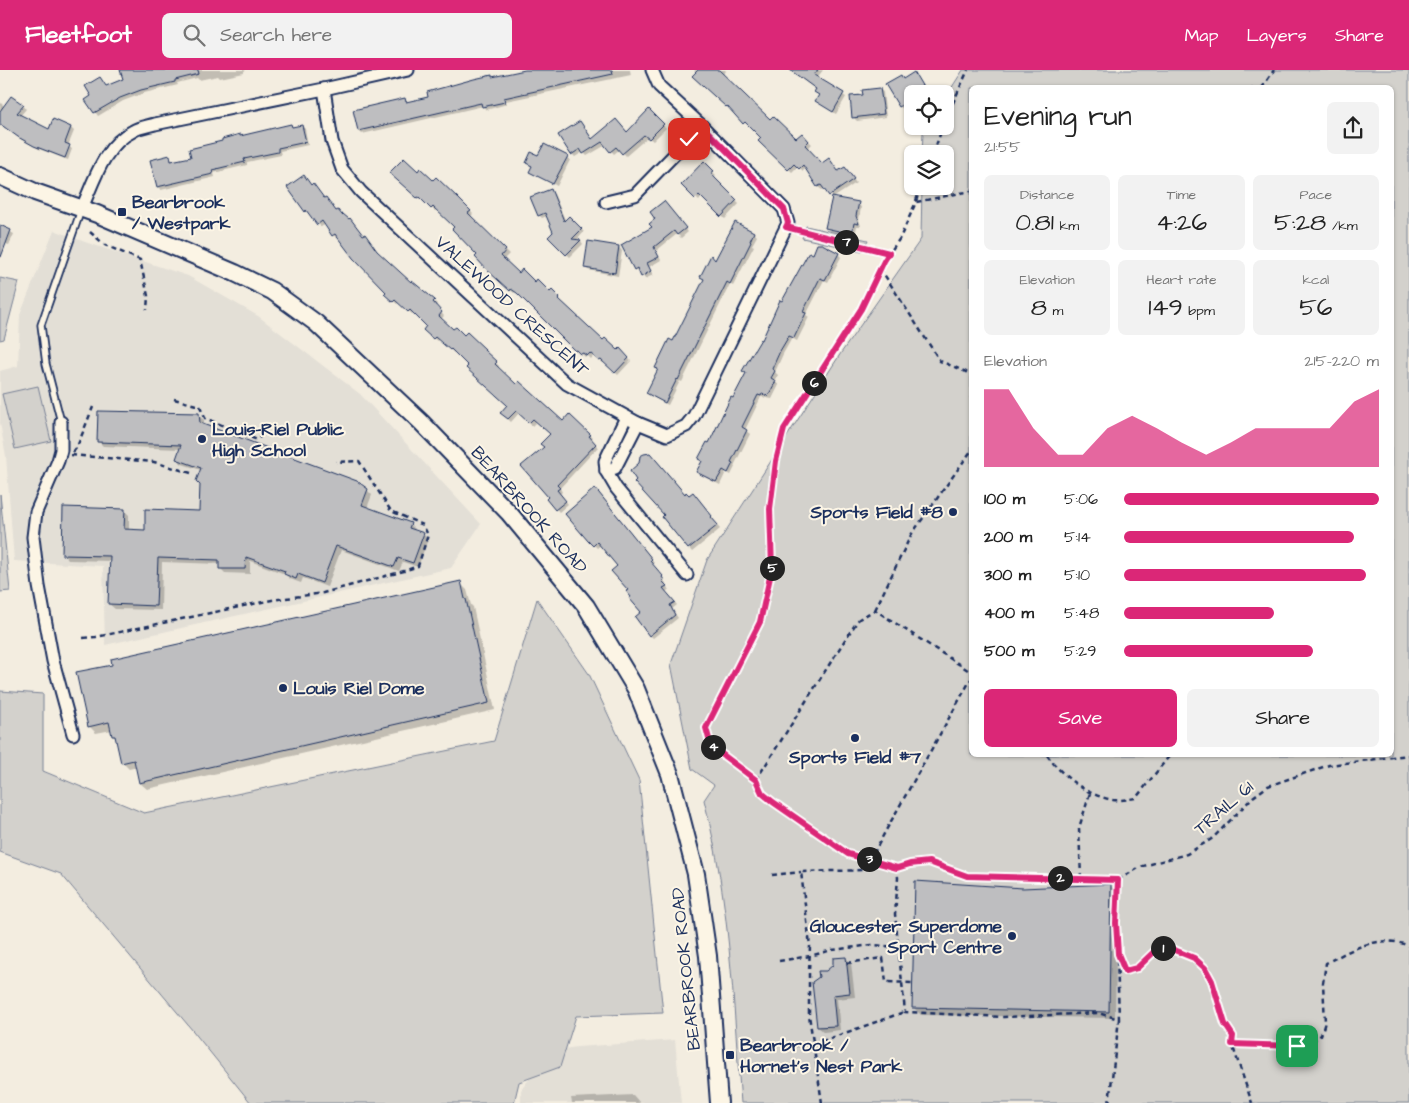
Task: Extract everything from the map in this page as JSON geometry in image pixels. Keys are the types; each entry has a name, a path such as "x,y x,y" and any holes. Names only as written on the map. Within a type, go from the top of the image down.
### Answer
{"street":[{"path":"82,208 106,155 132,131 155,124 408,70"},
{"path":"652,70 659,86 702,126 784,209 788,223 786,227"},
{"name":"VALEWOOD CRESCENT","path":"324,89 332,141 342,169 361,192 567,384 626,417 667,435 686,426 694,416 786,227"},
{"path":"606,202 635,195 702,126"},
{"name":"BEARBROOK ROAD","path":"0,176 35,192 82,208 204,259 272,291 316,323 421,422 502,506 586,606 636,689 670,774 696,874 708,956 719,1103"},
{"path":"626,417 605,460 606,472 616,488 686,575"},
{"path":"61,422 65,454 36,512 33,537 39,586 53,661 73,734"},
{"path":"606,472 615,468 638,423"}],"lane":[{"path":"61,422 46,364 41,325 82,208"}],"path":[{"path":"954,100 968,70"},
{"path":"1264,85 1274,70"},
{"path":"916,202 969,191"},
{"path":"918,195 900,238 880,268 861,309 784,429 776,461 770,509 772,568 760,622 706,728 711,746 756,780 762,793 848,854 897,868 910,864 929,862 967,876 1118,880 1116,923 1119,1019 1109,1103"},
{"path":"786,227 889,253"},
{"path":"90,232 105,245 140,260 148,296 146,310"},
{"path":"880,268 940,360 969,373"},
{"path":"174,399 200,406 204,418 257,440 267,430"},
{"path":"65,454 77,447 93,407"},
{"path":"65,454 154,462 191,473"},
{"path":"756,780 848,634 859,619 875,610 911,535 969,454"},
{"path":"83,638 96,637 272,600 323,592 418,566 428,535 423,525 391,510 359,461 336,462"},
{"path":"875,610 969,671"},
{"path":"772,875 866,870 870,859 969,683"},
{"name":"TRAIL 61","path":"1118,880 1140,867 1187,854 1213,838 1253,797 1268,786 1329,765 1409,756"},
{"path":"1049,757 1058,769 1090,794 1115,801 1136,798 1168,757"},
{"path":"1081,878 1079,828 1090,794"},
{"path":"897,868 895,914 905,1012"},
{"path":"801,872 810,933 809,1015 822,1103"},
{"path":"1232,1044 1297,1046 1310,1043 1321,1035 1325,1022 1323,983 1326,964 1363,944 1385,942 1409,946"},
{"path":"779,961 832,950 872,945 898,946"},
{"path":"1118,954 1125,971 1137,968 1157,949 1167,947 1194,958 1205,968 1212,981 1225,1024 1233,1036 1232,1044 1252,1103"},
{"path":"847,963 883,958 886,982 913,983"},
{"path":"786,1046 814,1044 905,1012 1004,1016 1098,1013 1119,1019"}],"shaded area":[{"path":"963,70 1409,70 1409,1103 741,1103 733,989 725,913 720,875 704,800 714,785 692,769 671,664 707,560 841,353 921,239 922,195 954,195 954,145 922,145 923,135 954,135 953,85"},
{"path":"806,226 868,240 862,251 802,238"},
{"name":"Louis-Riel Public High School","path":"54,230 188,276 258,316 360,394 481,524 451,568 105,645 103,566 14,561 6,456 0,423 0,371 18,366 20,315"},
{"path":"0,278 19,282 4,339 0,340"},
{"path":"38,386 51,441 15,449 2,394"},
{"path":"0,494 10,591 0,592"},
{"path":"537,599 589,674 639,780 663,1013 576,1016 560,1067 519,1082 514,1103 251,1103 61,874 0,852 0,691 43,694 43,771 144,813 494,741"},
{"path":"675,1040 681,1103 521,1103 521,1090 550,1051 577,1047"}],"building":[{"path":"120,70 198,70 199,74 141,90 120,98 94,113 85,100 91,96 85,86 100,77 106,86 123,79"},
{"path":"525,70 612,70 613,74 504,98 505,102 482,107 481,103 358,131 353,110 405,98 406,102 428,97 427,92 474,79"},
{"path":"698,70 719,70 770,119 773,116 796,138 802,133 809,141 805,145 822,163 829,158 838,171 845,167 854,179 829,196 821,185 817,187 803,165 799,169 794,164 788,170 758,141 761,138 745,122 743,124 727,106 692,76"},
{"path":"790,70 818,70 814,75 844,93 833,112 815,101 819,95 814,92 816,89"},
{"path":"914,72 922,85 904,85 904,104 899,107 885,84 901,75 903,79"},
{"path":"880,88 884,114 852,118 850,96 863,95 862,90"},
{"path":"11,96 24,105 17,113 49,129 53,119 71,127 65,143 70,145 65,158 34,146 0,124 0,111"},
{"path":"649,109 664,124 649,139 644,135 622,154 616,147 610,152 602,142 583,154 580,149 571,155 558,135 580,121 592,139 616,119 627,132"},
{"path":"291,124 292,127 302,125 306,142 278,148 278,152 244,159 245,162 212,170 213,174 157,187 150,160 170,155 171,161 191,157 189,149 222,141 222,139 240,134 240,136"},
{"path":"544,144 568,156 553,184 529,172 532,166 526,163 531,152 538,155"},
{"path":"404,158 418,171 420,168 433,180 436,177 471,211 468,213 506,250 501,256 519,273 522,269 535,282 537,279 550,292 552,290 559,299 603,340 605,338 618,350 620,348 629,358 615,373 590,353 587,356 577,350 575,351 517,293 511,289 510,291 487,270 475,257 477,255 452,229 454,227 433,207 431,209 389,173"},
{"path":"704,161 714,171 711,173 715,178 737,200 721,217 699,195 695,199 681,185"},
{"path":"304,175 311,185 313,183 324,198 326,197 336,211 338,210 342,215 350,218 377,251 411,282 435,300 433,302 442,312 439,316 453,329 456,327 464,335 467,332 497,362 495,364 516,384 519,381 563,421 569,414 591,435 589,436 596,444 557,485 560,488 557,490 566,501 555,510 546,499 548,497 521,466 544,447 540,444 550,434 533,419 529,423 516,411 508,419 500,413 507,405 466,368 468,366 451,349 435,337 433,339 423,330 426,326 410,310 408,312 395,300 393,302 384,294 386,292 353,258 335,234 332,236 322,221 317,225 287,187"},
{"path":"551,189 564,221 569,216 582,229 572,239 581,240 566,255 548,237 553,232 545,213 538,216 530,197"},
{"path":"832,197 859,202 856,216 859,224 854,223 852,234 825,228"},
{"path":"664,201 686,228 677,235 674,231 654,247 659,257 647,263 651,271 641,277 637,268 634,270 621,245 652,227 649,224 655,219 650,212"},
{"path":"735,222 754,232 751,242 730,284 727,282 665,403 646,393 658,369 655,368 669,339 673,341 704,279 700,277 711,255 715,260"},
{"path":"0,225 11,230 1,257 0,257"},
{"path":"588,241 619,246 615,273 584,268"},
{"path":"817,244 822,244 839,253 825,280 820,278 803,312 806,313 794,338 789,336 780,351 772,369 775,371 771,378 776,381 768,396 758,395 742,427 747,430 731,462 733,463 728,473 723,470 716,482 696,472 702,461 698,459 707,442 709,443 731,397 733,398 746,373 742,371 762,340 780,300 782,301 809,252 813,254"},
{"path":"98,411 199,413 200,423 357,481 368,489 362,505 411,523 409,528 424,533 413,563 398,558 394,567 336,546 322,583 298,574 296,579 284,574 285,571 246,557 245,569 219,569 219,560 158,558 156,606 108,604 110,556 62,555 63,507 125,509 124,529 145,530 145,509 199,511 200,485 196,481 201,468 176,459 181,445 97,442"},
{"path":"650,453 685,494 686,492 689,495 693,492 718,525 688,549 662,517 664,515 634,482 636,480 630,471 639,463 640,456"},
{"path":"595,488 652,559 650,561 663,576 664,580 662,581 667,586 663,588 675,602 670,605 675,615 649,636 635,617 641,612 629,598 631,597 626,591 628,590 611,571 617,566 597,542 593,546 588,541 565,514"},
{"name":"Louis Riel Dome","path":"461,581 489,703 139,783 134,760 121,763 115,736 112,736 109,722 88,727 76,672 112,665 111,659"},
{"name":"Gloucester Superdome Sport Centre","path":"915,881 1023,888 1111,884 1109,1012 912,1008"},
{"path":"846,957 850,993 833,995 836,1026 817,1027 812,982 819,977 818,971 826,971 833,965 833,958"}],"place":[{"name":"Bearbrook / Westpark","path":"122,212"},
{"name":"Louis-Riel Public High School","path":"202,439"},
{"name":"Sports Field #8","path":"953,512"},
{"name":"Louis Riel Dome","path":"283,688"},
{"name":"Sports Field #7","path":"855,738"},
{"name":"Gloucester Superdome Sport Centre","path":"1012,936"},
{"name":"Bearbrook / Hornet's Nest Park","path":"730,1055"}],"route":[{"path":"689,139 702,126 784,209 788,223 786,227 889,253 861,309 784,429 776,461 770,509 772,568 760,622 706,728 711,746 756,780 762,793 773,802 848,854 897,868 910,864 929,862 967,876 1118,880 1116,923 1118,954 1125,971 1137,968 1157,949 1167,947 1194,958 1205,968 1212,981 1225,1024 1233,1036 1232,1044 1297,1046"}]}
